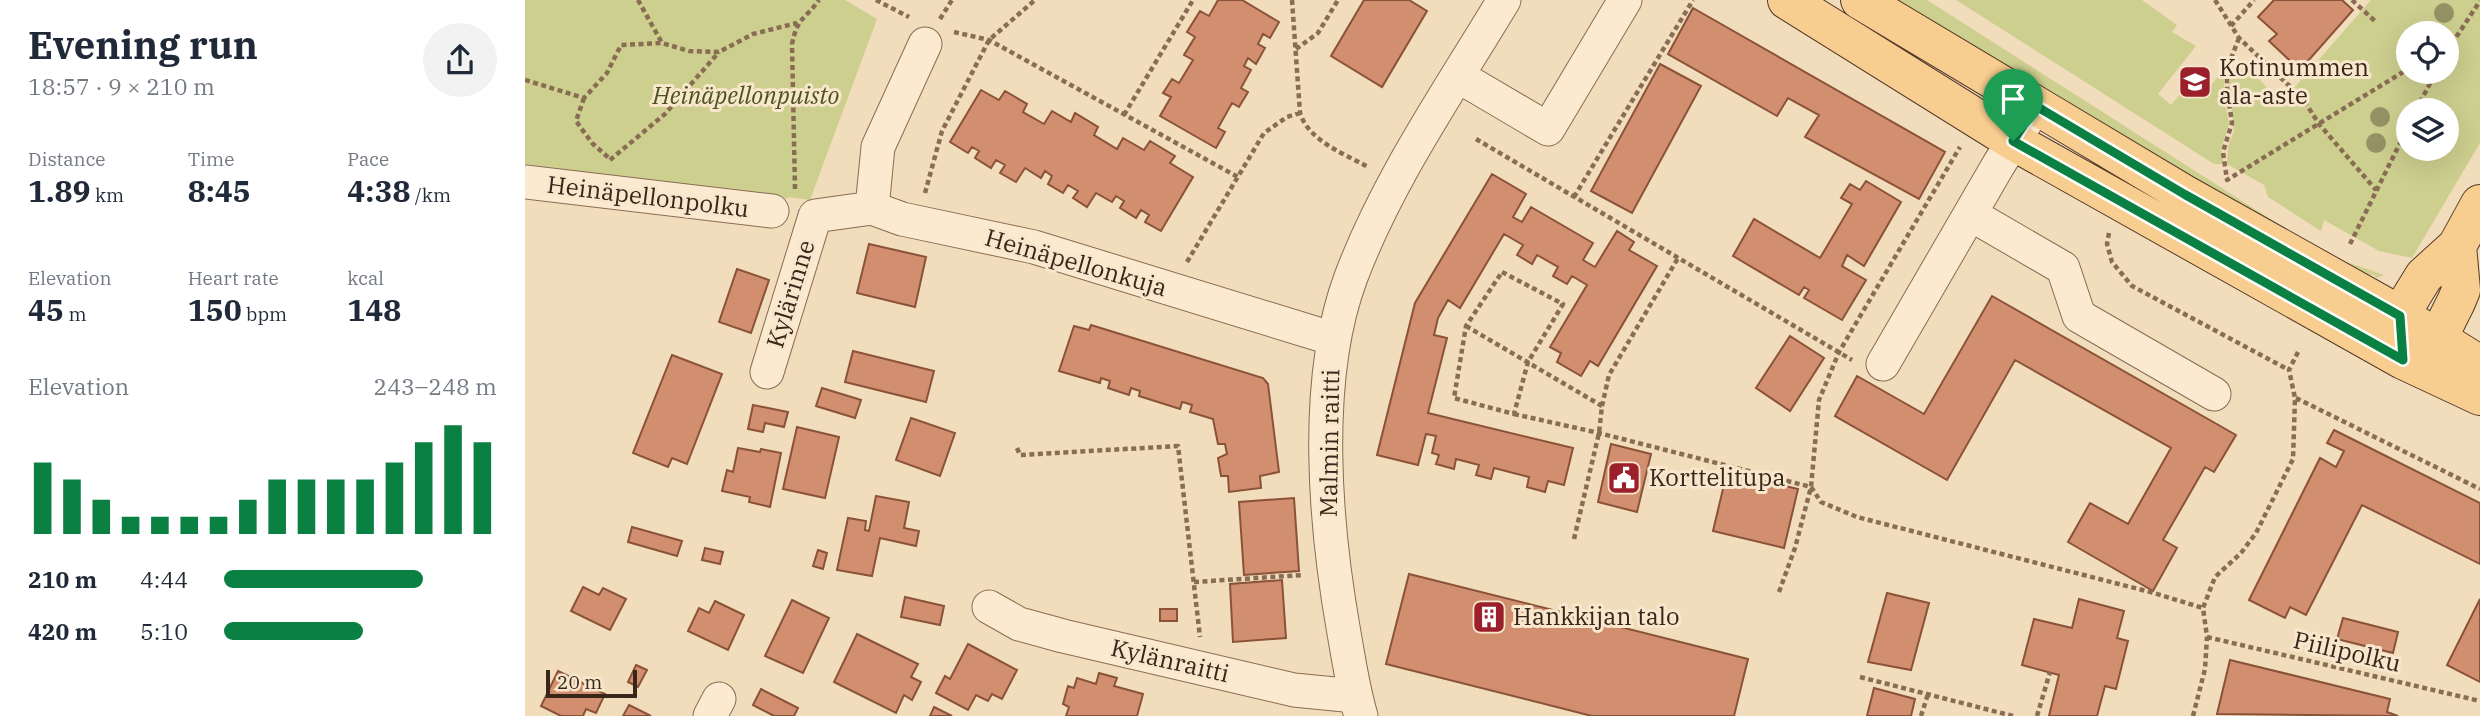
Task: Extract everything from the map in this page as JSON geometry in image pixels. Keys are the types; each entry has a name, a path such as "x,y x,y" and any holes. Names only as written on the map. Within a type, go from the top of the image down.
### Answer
{"main road":[{"path":"1787,0 2013,141 2403,360 2480,396"},
{"path":"1860,0 2184,194 2400,316 2480,365"},
{"path":"2403,360 2400,316 2424,276 2457,246 2480,204"},
{"path":"2403,360 2438,338 2461,290 2457,246"}],"street":[{"name":"Malmin raitti","path":"1358,706 1336,593 1330,534 1326,419 1334,339 1350,280 1369,233 1395,183 1504,0"},
{"path":"1458,76 1548,129 1625,0"},
{"path":"872,208 878,147 927,31"},
{"path":"1883,364 2036,106"},
{"name":"Heinäpellonpolku","path":"525,182 794,209"},
{"name":"Heinäpellonkuja","path":"794,209 872,208 902,219 1034,247 1334,339"},
{"name":"Kylärinne","path":"767,372 794,209"},
{"path":"1970,214 2063,268 2079,316 2214,394"},
{"name":"Kylänraitti","path":"989,607 1019,624 1030,627 1358,706"}],"path":[{"path":"638,0 662,43"},
{"path":"600,191 610,159 665,114 719,52 753,34 797,23 819,0"},
{"path":"876,0 927,31 989,40 1238,177"},
{"path":"922,204 941,131 989,40 1035,0"},
{"path":"1123,115 1193,0"},
{"path":"1292,0 1303,124 1313,135 1374,171"},
{"path":"1296,50 1318,33 1338,0"},
{"path":"1574,197 1693,0"},
{"path":"2215,0 2239,38 2302,99 2319,124 2376,190"},
{"path":"2231,26 2253,0"},
{"path":"2352,0 2376,22"},
{"path":"2459,29 2480,1"},
{"path":"794,209 792,44 797,23"},
{"path":"2239,38 2227,69 2232,123 2223,152 2227,180 2396,76"},
{"path":"610,159 592,143 576,121 584,98 607,73 621,45 662,43 689,51 719,52"},
{"path":"525,80 584,98"},
{"path":"1181,272 1264,133 1287,117 1300,113"},
{"path":"1476,139 1878,375 1883,364"},
{"path":"2350,244 2396,151"},
{"path":"2109,229 2107,244 2112,262 2132,286 2289,370"},
{"path":"1574,539 1599,433 1609,374 1678,258"},
{"path":"1514,414 1528,362 1563,304 1501,272 1466,326 1454,398 1514,414 1599,433 1811,487 1821,502 1857,517 2203,608"},
{"path":"1466,326 1602,406"},
{"path":"2193,716 2205,669 2207,637 2203,608 2215,577 2241,554 2256,533 2293,459 2295,398 2289,370 2299,351"},
{"path":"2295,398 2480,489"},
{"path":"1017,448 1020,456 1178,446 1204,670"},
{"path":"1193,582 1311,574"},
{"name":"Piilipolku","path":"2207,637 2480,701"},
{"path":"2037,716 2050,672"},
{"path":"1860,677 2013,716"},
{"path":"1921,716 1928,694"}],"green space":[{"name":"Heinäpellonpuisto","path":"525,0 845,0 877,19 810,200 787,199 525,164"},
{"path":"1882,0 1927,0 2300,238 2341,260 2384,275 2376,278 2374,275 2347,272"},
{"path":"1956,0 2142,0 2177,25 2172,32 2196,46 2158,94 2171,105 2190,83 2204,94 2224,69 2224,96 2229,124 2221,150 2224,164 2214,164"},
{"path":"2371,0 2480,0 2480,143 2412,258 2379,251 2324,220 2321,231 2268,197 2264,185 2227,164 2228,146 2234,131 2229,88 2231,68 2247,64 2280,104"}],"building":[{"path":"1218,0 1242,0 1279,22 1270,38 1263,34 1258,44 1265,48 1256,64 1248,58 1244,66 1251,70 1241,88 1248,92 1239,107 1232,103 1218,128 1225,132 1216,148 1160,116 1171,97 1163,93 1172,79 1179,83 1193,60 1184,55 1195,37 1187,32 1200,11 1209,16"},
{"path":"1364,0 1409,0 1427,11 1382,87 1331,56"},
{"path":"2274,0 2342,0 2353,10 2300,70 2269,41 2277,34 2258,17"},
{"path":"1693,8 1945,152 1919,199 1805,137 1819,115 1788,98 1777,116 1668,54"},
{"path":"1660,64 1701,86 1632,213 1591,191"},
{"path":"981,90 999,100 1005,91 1027,104 1023,112 1044,124 1052,111 1071,122 1075,113 1098,127 1094,135 1117,149 1123,138 1144,150 1150,141 1175,156 1170,163 1193,177 1161,231 1145,222 1149,215 1141,210 1136,218 1120,208 1124,201 1116,196 1112,202 1096,193 1087,207 1073,198 1078,191 1068,185 1063,193 1048,184 1052,176 1045,171 1041,178 1025,168 1016,182 1000,173 1005,165 996,160 991,168 975,158 979,151 972,147 968,153 950,142"},
{"path":"1492,174 1526,194 1513,217 1522,222 1531,207 1593,243 1583,260 1595,267 1617,231 1634,242 1629,250 1657,266 1598,366 1590,361 1581,376 1557,362 1561,353 1550,347 1587,285 1572,276 1567,284 1553,276 1558,267 1537,255 1532,264 1517,255 1523,245 1504,234 1460,308 1448,300 1438,318 1434,335 1447,338 1428,413 1573,448 1564,485 1548,481 1545,492 1527,487 1529,477 1494,468 1491,479 1476,475 1479,465 1456,459 1454,469 1436,464 1439,455 1432,453 1436,436 1426,434 1418,465 1377,455 1415,303"},
{"path":"1866,181 1901,202 1864,266 1847,255 1842,266 1866,280 1842,320 1804,298 1809,290 1804,287 1799,295 1733,256 1754,219 1820,258 1852,204 1841,198 1850,184 1860,190"},
{"path":"869,244 926,257 915,307 857,293"},
{"path":"737,269 769,280 751,333 719,322"},
{"path":"1992,296 2236,435 2214,472 2205,467 2163,540 2177,548 2153,591 2068,542 2090,503 2128,524 2171,448 2015,360 1947,480 1835,416 1857,376 1924,414"},
{"path":"1091,325 1263,378 1268,384 1279,472 1260,476 1261,488 1229,492 1228,476 1221,476 1218,458 1227,454 1225,444 1218,444 1213,419 1190,412 1192,405 1186,403 1182,402 1180,409 1139,396 1140,391 1131,388 1129,395 1108,388 1110,381 1101,378 1100,383 1059,371 1074,326 1089,330"},
{"path":"1790,336 1824,358 1790,411 1756,388"},
{"path":"853,351 934,371 926,402 845,382"},
{"path":"672,355 722,374 687,464 672,458 668,467 633,453"},
{"path":"822,388 861,400 855,418 816,406"},
{"path":"753,405 788,412 784,427 765,423 763,432 748,429"},
{"path":"911,418 955,433 940,476 896,460"},
{"path":"797,427 839,437 825,498 783,489"},
{"path":"2334,430 2480,503 2480,564 2362,505 2306,615 2290,607 2285,618 2249,600 2320,458 2336,467 2344,451 2327,443"},
{"name":"Korttelitupa","path":"1611,444 1651,454 1637,512 1598,502"},
{"path":"738,448 781,453 770,507 749,502 750,497 722,491 727,470 733,472"},
{"path":"1727,472 1798,489 1784,548 1713,531"},
{"path":"876,496 909,502 904,528 919,531 916,546 880,538 872,576 837,570 848,518 866,521 865,530 869,531"},
{"path":"1294,498 1299,571 1244,575 1239,502"},
{"path":"632,527 682,541 677,556 628,542"},
{"path":"705,548 723,552 720,564 702,560"},
{"path":"818,550 827,553 823,569 813,566"},
{"name":"Hankkijan talo","path":"1409,574 1748,659 1734,716 1592,716 1386,664"},
{"path":"1282,580 1286,638 1233,642 1230,584"},
{"path":"583,587 599,595 603,588 626,599 610,630 571,611"},
{"path":"1887,593 1929,603 1911,670 1868,662"},
{"path":"905,597 944,606 940,625 901,617"},
{"path":"2079,599 2124,611 2117,638 2128,641 2116,689 2105,686 2097,716 2049,716 2059,675 2022,665 2034,619 2072,628"},
{"path":"2480,599 2480,682 2447,665"},
{"path":"792,600 829,618 803,673 765,656"},
{"path":"715,601 744,615 728,650 688,631 699,608 709,613"},
{"path":"1160,609 1177,609 1177,621 1160,621"},
{"path":"2343,618 2398,632 2393,653 2337,639"},
{"path":"857,634 918,664 911,677 921,682 912,700 904,695 896,713 834,682"},
{"path":"968,644 1017,670 1002,699 992,694 988,701 976,695 968,710 936,693 945,676 950,679"},
{"path":"2230,660 2390,699 2387,712 2398,716 2217,714"},
{"path":"636,665 647,670 638,687 628,682"},
{"path":"558,671 605,694 596,713 586,709 583,716 561,716 541,706"},
{"path":"1099,673 1117,678 1114,686 1143,694 1137,716 1066,716 1069,707 1063,704 1068,686 1074,688 1077,678 1096,684"},
{"path":"1874,688 1915,699 1911,716 1867,716"},
{"path":"761,689 798,708 794,716 774,716 753,705"},
{"path":"629,705 651,716 623,716"},
{"path":"934,707 952,716 930,716"}],"place":[{"name":"Kotinummen ala-aste","path":"2195,82"},
{"name":"Korttelitupa","path":"1624,478"},
{"name":"Hankkijan talo","path":"1489,617"}],"route":[{"path":"2036,106 2184,194 2400,316 2403,360 2013,141 2036,106"}]}
